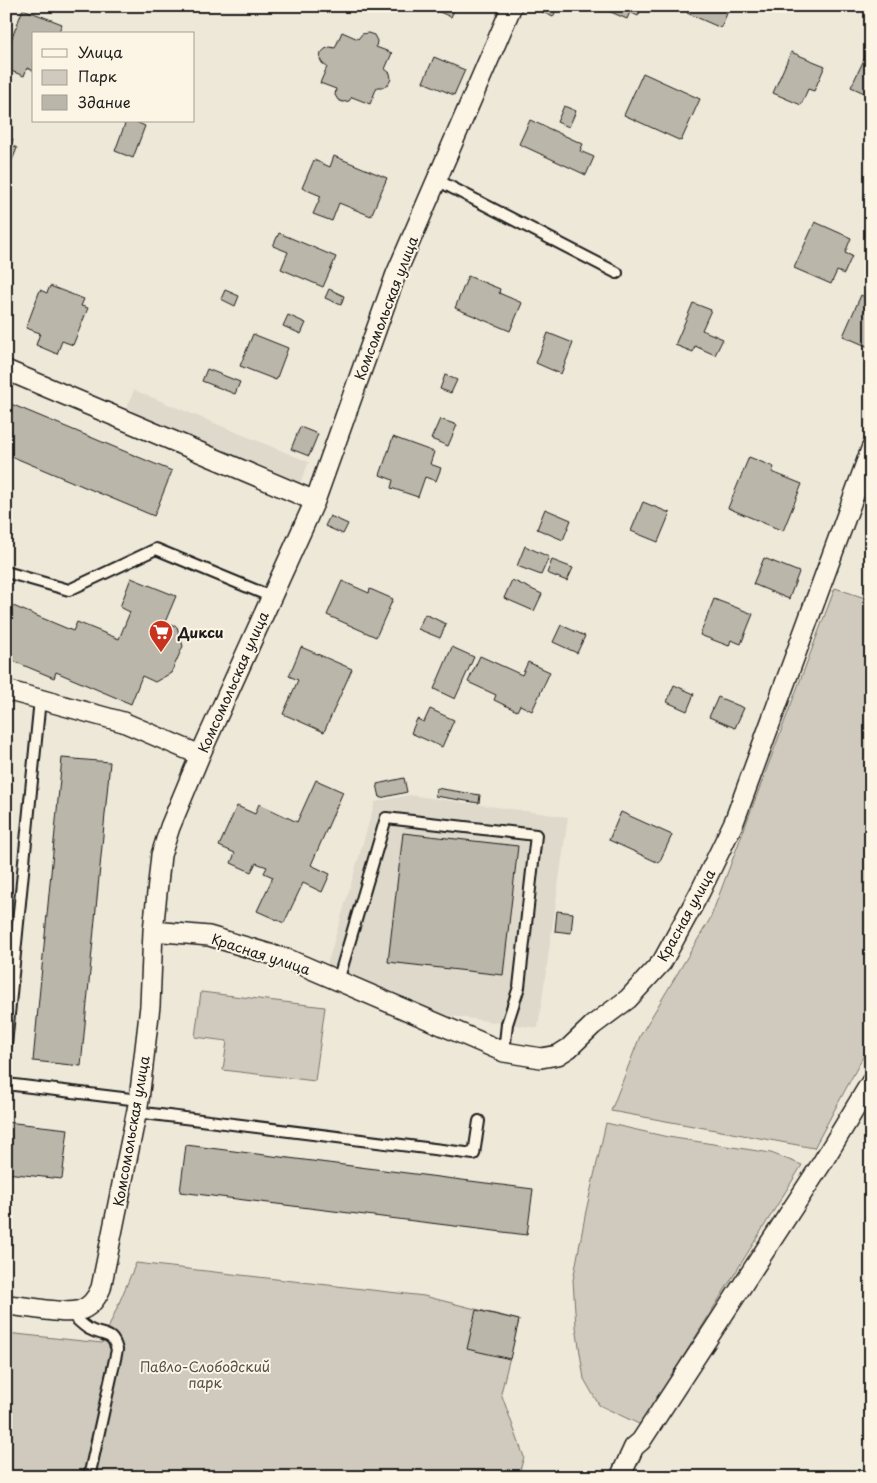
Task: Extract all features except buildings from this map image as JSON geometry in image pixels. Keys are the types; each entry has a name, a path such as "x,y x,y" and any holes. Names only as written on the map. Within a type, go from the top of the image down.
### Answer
{"street":[{"name":"Комсомольская улица","path":"70,1313 84,1309 96,1300 101,1288 138,1106 150,1006 153,931 160,855 200,755 315,501 396,274 512,6"},
{"path":"6,370 315,501"},
{"name":"Красная улица","path":"153,931 209,936 290,960 504,1052 541,1058 558,1055 570,1048 593,1025 628,998 662,962 700,892 734,822 871,449"},
{"path":"6,690 123,722 200,755"},
{"path":"620,1477 634,1447 641,1441 822,1163 871,1082"},
{"path":"6,1305 70,1313"}],"lane":[{"path":"437,180 617,273"},
{"path":"6,572 69,590 156,549 272,597"},
{"path":"6,1045 40,699"},
{"path":"338,981 386,818 536,834 519,987 507,1024 504,1052"},
{"path":"6,1084 138,1106 474,1154 478,1121"},
{"path":"70,1313 90,1329 106,1333 114,1340 116,1350 89,1477"}],"shaded area":[{"path":"134,390 309,462 300,483 125,413"},
{"path":"409,795 568,817 538,1028 430,1013 327,965 375,802"}],"green space":[{"path":"835,588 871,600 871,1042 814,1148 611,1111 640,1036 710,919"},
{"path":"201,992 325,1007 315,1081 223,1070 227,1041 195,1037"},
{"path":"606,1123 668,1137 771,1153 802,1165 641,1425 599,1405 584,1379 576,1327 573,1280"},
{"name":"Павло-Слободский парк","path":"136,1263 424,1296 519,1320 501,1393 524,1457 518,1477 6,1477 6,1333 102,1343"}],"place":[{"name":"Дикси","path":"161,653"}]}
